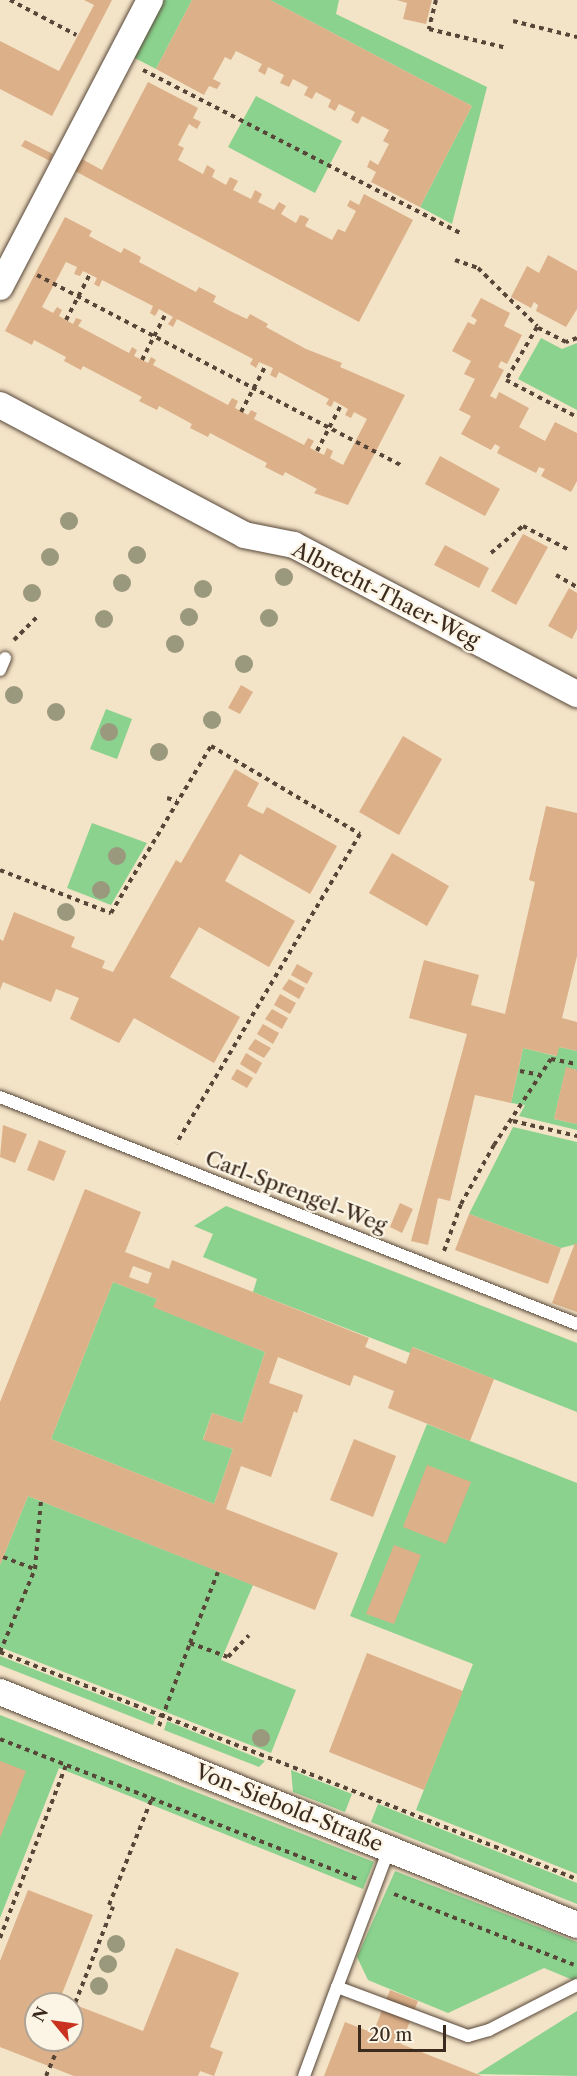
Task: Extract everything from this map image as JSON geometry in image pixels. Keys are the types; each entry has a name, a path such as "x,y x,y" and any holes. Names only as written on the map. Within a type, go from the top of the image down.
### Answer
{"street":[{"path":"0,287 150,0"},
{"name":"Albrecht-Thaer-Weg","path":"0,405 244,535 294,545 574,686"},
{"name":"Von-Siebold-Straße","path":"0,1692 577,1925"}],"lane":[{"path":"0,670 5,658"},
{"name":"Carl-Sprengel-Weg","path":"0,1097 577,1323"},
{"path":"304,2076 389,1849"},
{"path":"337,1987 468,2036 489,2030 577,1985"}],"path":[{"path":"10,0 76,35"},
{"path":"436,0 429,29 507,48"},
{"path":"513,21 577,37"},
{"path":"120,58 462,234"},
{"path":"455,260 478,268 537,327 566,342 577,338"},
{"path":"13,262 404,467"},
{"path":"66,320 90,274"},
{"path":"142,360 166,313"},
{"path":"537,327 506,380 577,417"},
{"path":"241,412 266,365"},
{"path":"317,451 341,405"},
{"path":"491,553 524,526 569,550"},
{"path":"556,575 577,587"},
{"path":"9,645 37,617"},
{"path":"0,870 111,913 211,746 360,834 165,1162"},
{"path":"167,798 177,801"},
{"path":"437,1268 461,1204 494,1145 513,1121 551,1059 577,1064"},
{"path":"520,1071 541,1075"},
{"path":"513,1121 577,1136"},
{"path":"41,1501 35,1569 0,1652 162,1718 577,1879"},
{"path":"3,1557 35,1569"},
{"path":"148,1752 218,1572"},
{"path":"190,1643 228,1657 249,1635"},
{"path":"0,1739 577,1966"},
{"path":"0,1938 66,1765"},
{"path":"79,1992 152,1798"},
{"path":"46,2076 55,2052"}],"green space":[{"path":"160,0 192,0 156,69 131,56"},
{"path":"270,0 339,0 336,14 487,87 452,224 420,207 472,106"},
{"path":"256,96 342,141 315,193 228,147"},
{"path":"541,338 562,349 577,343 577,410 518,379"},
{"path":"106,709 132,719 117,759 90,749"},
{"path":"92,823 147,843 111,905 67,888"},
{"path":"559,1047 577,1051 577,1070 566,1068 554,1119 577,1124 577,1130 519,1116 525,1105 511,1103 523,1048 556,1056"},
{"path":"513,1127 577,1142 577,1244 561,1248 469,1214"},
{"path":"226,1206 577,1343 577,1412 413,1347 410,1353 253,1292 257,1279 203,1257 213,1234 194,1226"},
{"path":"113,1282 157,1299 154,1307 265,1352 242,1423 212,1413 203,1439 233,1449 214,1504 51,1439"},
{"path":"427,1424 577,1483 577,1874 416,1810 473,1664 350,1616"},
{"path":"28,1496 253,1585 221,1660 296,1690 271,1753 0,1647 0,1565"},
{"path":"0,1656 156,1717 153,1725 0,1665"},
{"path":"0,1715 374,1862 363,1889 59,1768 0,1918"},
{"path":"167,1721 265,1761 259,1767 164,1730"},
{"path":"291,1770 352,1794 345,1812 293,1792"},
{"path":"378,1804 577,1883 577,1904 371,1822"},
{"path":"395,1871 577,1942 577,1978 573,1980 544,1968 448,2013 368,1980 357,1957"},
{"path":"577,2011 577,2076 477,2074"}],"building":[{"path":"84,0 112,0 52,116 0,89 0,41 59,71 94,5"},
{"path":"192,0 270,0 472,106 420,207 371,182 376,172 367,167 370,160 378,165 389,144 383,141 389,130 362,116 358,124 354,122 351,120 355,112 339,104 335,111 328,107 331,100 316,92 312,99 304,95 308,87 293,79 289,87 280,83 284,75 268,67 265,75 258,71 262,64 236,51 231,60 225,57 213,79 221,83 217,89 209,86 204,95 156,69"},
{"path":"397,0 432,0 426,24 403,19 407,3"},
{"path":"148,82 198,108 193,118 201,122 197,129 189,124 178,145 184,148 178,160 203,174 207,165 215,170 212,177 226,185 230,177 238,181 233,190 251,199 255,190 262,194 258,202 274,210 279,202 286,206 281,214 296,223 300,215 304,216 309,219 305,226 332,240 338,229 345,232 356,211 347,206 350,200 359,205 364,194 413,220 359,322 73,170 80,158 102,170"},
{"path":"25,140 53,154 50,161 21,146"},
{"path":"65,217 92,231 89,236 121,253 124,248 141,257 139,262 196,292 199,287 216,296 213,302 230,311 247,319 250,314 268,324 266,327 306,349 342,363 340,367 405,395 348,505 314,493 317,489 285,472 283,476 265,467 267,463 210,433 208,437 190,428 192,424 159,406 157,410 139,401 142,397 83,366 81,370 64,361 66,357 34,340 32,345 5,331","holes":["66,262 77,267 74,274 80,276 83,271 97,278 94,284 99,287 102,280 153,306 150,313 155,316 159,309 173,317 168,324 173,327 177,319 253,359 250,364 256,368 259,362 273,368 270,375 276,378 279,372 329,399 326,404 331,407 334,401 348,409 345,415 351,418 354,412 367,419 343,465 330,458 333,451 327,448 324,455 310,448 314,441 308,438 304,445 254,419 257,413 251,410 248,415 235,408 238,401 232,398 228,405 153,365 156,360 151,357 148,363 134,356 137,350 132,347 129,353 78,326 82,320 76,318 73,324 59,316 62,310 57,307 53,313 42,307"]},
{"path":"548,255 577,271 577,309 566,327 536,311 538,305 534,302 531,308 511,297 527,266 539,273"},
{"path":"481,298 510,313 504,326 522,335 507,364 501,361 498,367 504,370 490,396 496,399 499,392 529,408 519,427 545,441 555,422 577,433 577,481 571,492 541,476 545,469 539,467 536,473 497,453 500,447 495,444 491,450 461,434 471,416 459,410 475,379 464,374 471,361 452,351 468,322 474,325 477,320 471,316"},
{"path":"440,456 500,489 485,516 425,484"},
{"path":"523,534 548,547 516,605 491,591"},
{"path":"445,545 489,568 479,588 434,565"},
{"path":"569,588 577,593 577,629 572,639 548,626"},
{"path":"241,685 253,692 240,714 228,708"},
{"path":"403,736 442,759 399,835 359,812"},
{"path":"235,769 259,783 247,806 263,814 267,807 337,846 310,894 240,854 225,881 295,921 269,967 199,927 170,977 240,1017 214,1063 134,1018 119,1043 70,1019 79,998 56,989 51,1002 3,982 0,990 0,939 3,941 14,912 75,937 71,947 105,961 102,968 113,972 176,860 181,863"},
{"path":"546,806 577,813 577,956 562,1018 577,1022 577,1051 559,1047 557,1056 523,1048 511,1103 475,1095 450,1201 438,1198 428,1245 411,1241 467,1034 409,1018 424,960 479,975 471,1005 505,1014 535,882 529,880"},
{"path":"392,853 449,886 427,926 369,893"},
{"path":"297,964 313,973 307,984 291,975"},
{"path":"289,979 305,988 299,999 282,989"},
{"path":"280,994 296,1003 290,1014 274,1005"},
{"path":"272,1009 288,1018 282,1029 265,1019"},
{"path":"263,1024 279,1033 273,1044 257,1034"},
{"path":"255,1039 271,1048 264,1058 248,1049"},
{"path":"246,1053 262,1063 256,1074 240,1064"},
{"path":"566,1067 577,1070 577,1124 554,1119"},
{"path":"237,1069 253,1078 247,1088 231,1079"},
{"path":"3,1125 27,1134 15,1163 0,1157"},
{"path":"39,1140 66,1151 54,1181 27,1170"},
{"path":"85,1189 141,1212 125,1252 169,1269 172,1260 369,1338 365,1347 406,1364 412,1347 494,1379 470,1441 388,1408 394,1391 354,1375 350,1386 278,1357 269,1383 303,1395 297,1413 294,1411 271,1477 241,1466 226,1509 338,1553 315,1610 28,1496 0,1565 0,1402","holes":["133,1266 152,1273 148,1284 129,1277","113,1282 157,1299 153,1307 265,1352 242,1423 212,1413 203,1440 233,1449 214,1504 51,1439"]},
{"path":"400,1203 413,1209 402,1233 390,1227"},
{"path":"469,1214 561,1248 548,1284 455,1250"},
{"path":"575,1243 577,1244 577,1312 552,1303"},
{"path":"354,1439 396,1456 373,1517 330,1500"},
{"path":"427,1465 471,1482 446,1544 403,1527"},
{"path":"394,1545 421,1555 394,1624 366,1614"},
{"path":"367,1653 463,1691 424,1790 329,1752"},
{"path":"0,1761 26,1771 0,1838"},
{"path":"28,1890 93,1915 63,1992 24,1992 24,2052 84,2052 84,2008 143,2031 176,1948 239,1973 210,2047 223,2052 214,2076 200,2071 198,2076 74,2076 0,2047 0,1961"},
{"path":"390,1990 418,2001 401,2044 482,2076 324,2076 345,2022 373,2033"}]}
